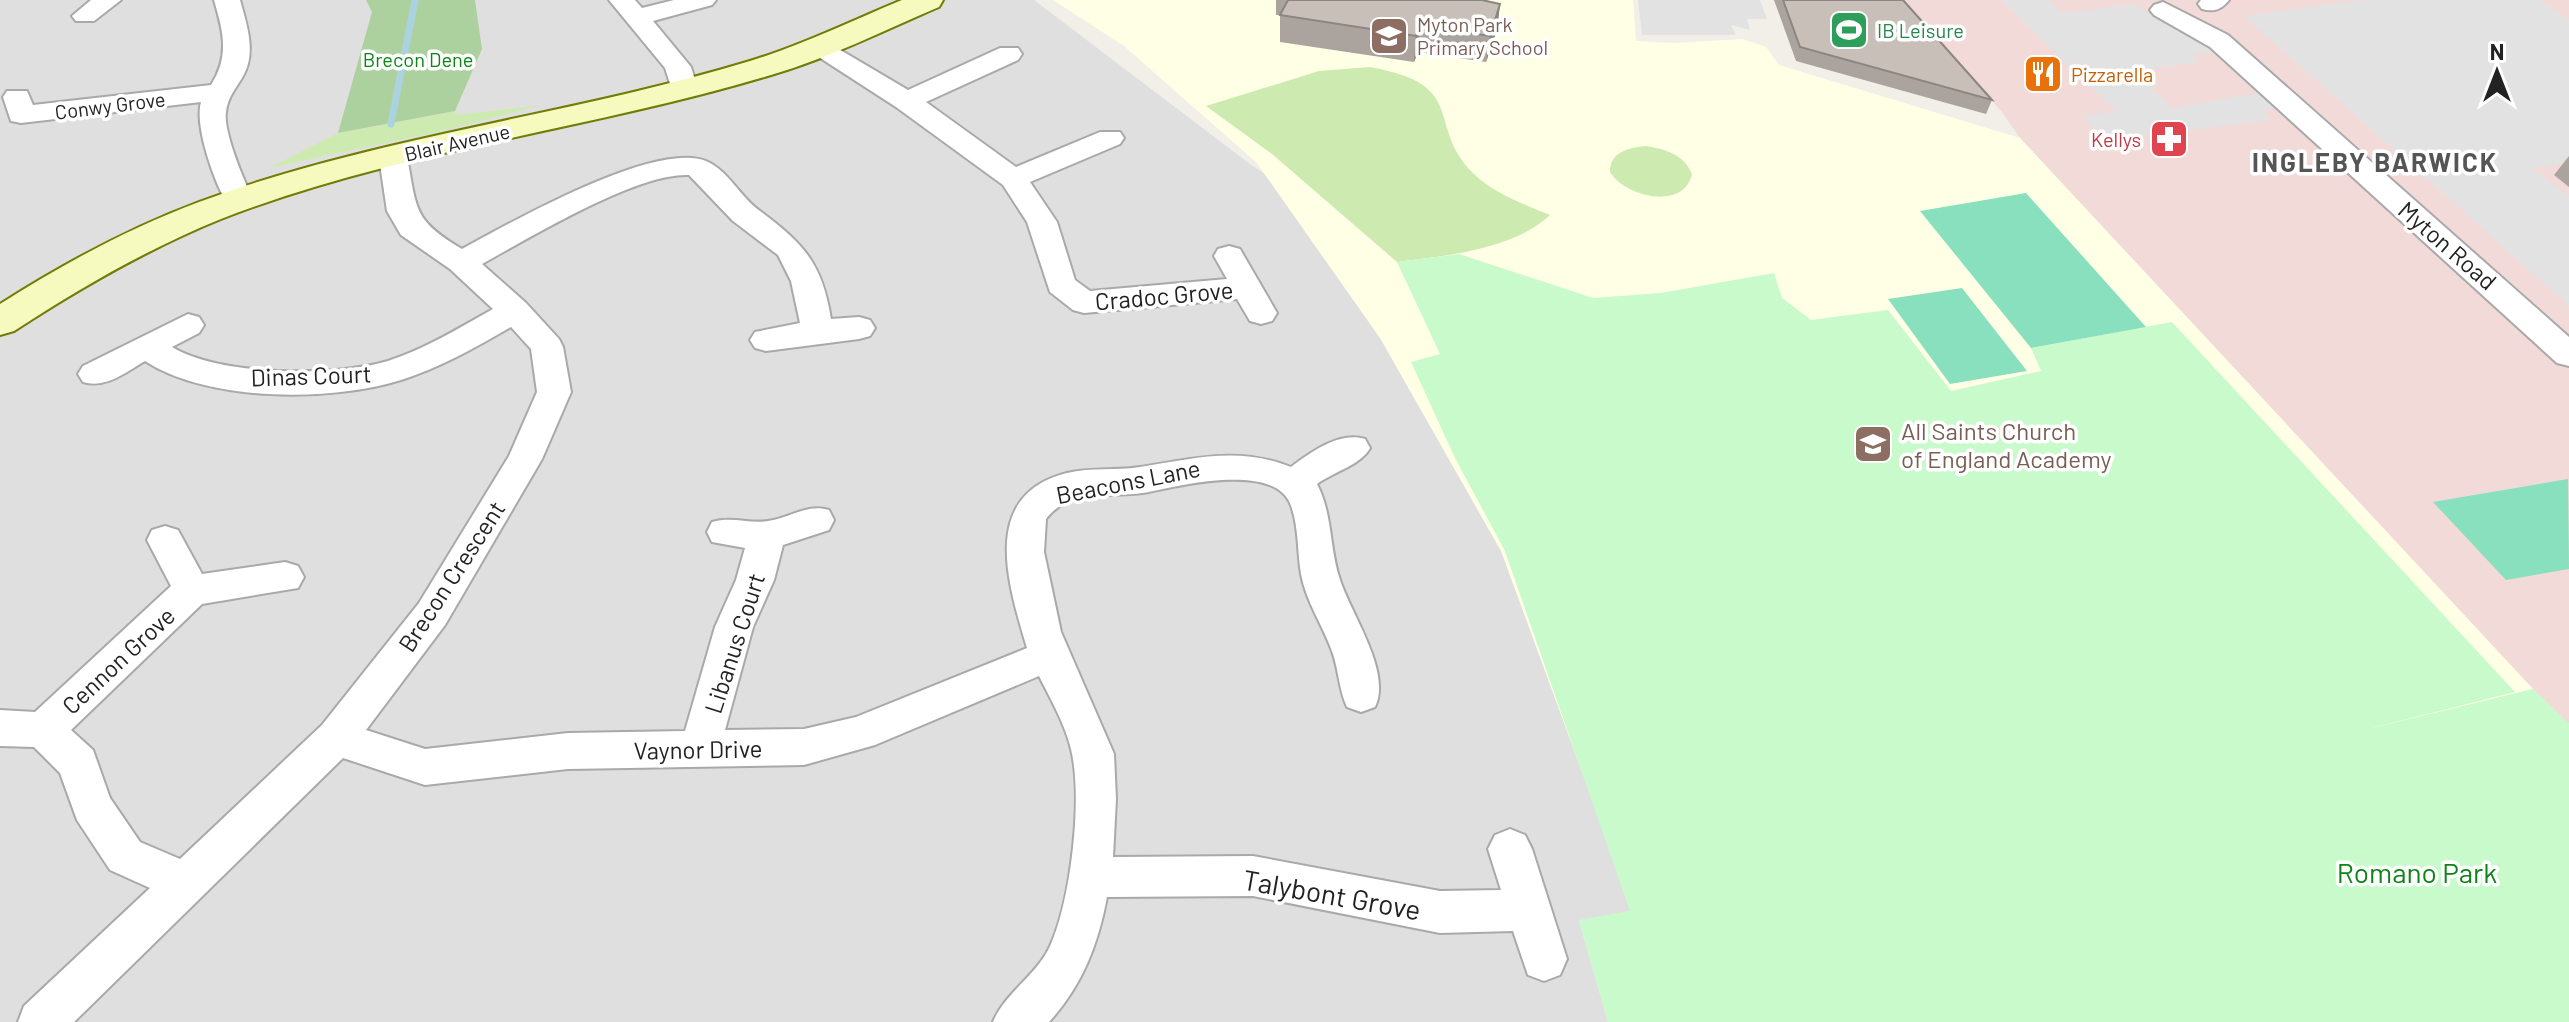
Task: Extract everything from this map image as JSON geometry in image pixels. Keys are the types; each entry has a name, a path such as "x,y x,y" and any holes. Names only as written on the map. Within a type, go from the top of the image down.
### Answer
{"street":[{"path":"85,16 108,0"},
{"path":"227,0 236,24 237,49 234,69 218,92 213,108 212,136 225,157 229,182 239,200"},
{"path":"630,9 703,0"},
{"name":"Blair Avenue","path":"0,322 95,264 239,200 393,157 684,90 763,68 928,0"},
{"path":"2154,5 2189,14 2211,3"},
{"name":"Myton Road","path":"2211,3 2219,41"},
{"name":"Myton Road","path":"2154,5 2219,41 2569,355"},
{"path":"630,9 678,67 684,90"},
{"name":"Cradoc Grove","path":"820,46 906,101 1013,179 1042,222 1061,285 1084,302 1254,300 1229,256"},
{"path":"906,101 1000,46 1032,70"},
{"name":"Conwy Grove","path":"17,97 21,115 218,92"},
{"path":"1013,179 1111,138"},
{"name":"Brecon Crescent","path":"41,1022 336,738 432,614 525,459 554,392 547,347 515,311 461,262 412,228 402,211 393,157"},
{"path":"461,262 564,208 631,179 681,166 696,167 743,214 781,240 797,259 813,292 817,331"},
{"name":"Dinas Court","path":"146,346 182,367 209,375 300,380 375,376 433,353 515,311"},
{"path":"95,374 188,325"},
{"path":"766,340 859,328"},
{"path":"1353,448 1320,463 1294,483 1303,492 1310,511 1320,578 1353,655 1361,695"},
{"name":"Beacons Lane","path":"1016,1022 1038,1001 1068,960 1082,914 1088,877 1096,778 1092,751 1049,656 1028,569 1026,523 1036,505 1049,493 1216,465 1277,474 1294,483"},
{"name":"Libanus Court","path":"725,532 767,536 816,520"},
{"name":"Libanus Court","path":"700,749 734,627 755,580 767,536"},
{"name":"Cennon Grove","path":"165,540 192,590"},
{"name":"Cennon Grove","path":"43,730 192,590 285,577"},
{"name":"Vaynor Drive","path":"336,738 425,767 568,751 804,747 861,733 976,683 1049,656"},
{"name":"Cennon Grove","path":"0,728 43,730 78,763 92,807 125,856 188,883"},
{"path":"1510,849 1544,959"},
{"name":"Talybont Grove","path":"1088,877 1253,876 1440,912 1529,910"}],"shaded area":[{"path":"0,0 1034,0 1250,164 1397,262 1633,911 1579,921 1608,1022 0,1022"},
{"name":"All Saints Church of England Academy","path":"1053,0 1633,0 1636,41 1673,43 1743,39 1766,47 1779,65 2020,138 2533,689 1633,911 1501,551 1380,338 1256,162 1124,46"},
{"path":"1638,0 1760,0 1767,19 1747,19 1750,30 1731,25 1736,35 1642,35"},
{"path":"1902,0 2569,0 2569,724 2020,138 2001,111"},
{"path":"2001,0 2048,0 2062,13 2135,4 2163,23 2177,20 2215,52 2192,55 2199,62 2135,71 2172,108 2259,93 2277,109 2263,111 2272,120 2104,141 2083,116 2116,111"},
{"path":"2363,0 2540,0 2569,21 2569,163 2532,168 2569,197 2569,306 2244,16"}],"green space":[{"name":"Brecon Dene","path":"366,0 475,0 482,49 455,111 338,133 372,12"},
{"path":"1370,67 1422,84 1434,96 1459,156 1474,174 1500,193 1550,215 1535,227 1499,243 1397,262 1272,154 1206,106 1319,71"},
{"path":"542,105 442,131 269,168 338,133 455,111 455,115"},
{"path":"1645,146 1679,157 1692,174 1687,186 1678,193 1654,196 1628,188 1618,181 1610,172 1613,160 1626,150"},
{"path":"2026,193 2146,327 2031,348 1920,211"},
{"name":"All Saints Church of England Academy","path":"1459,254 1593,298 1661,293 1774,273 1782,298 1811,320 1888,310 1951,391 2041,371 2031,348 2172,322 2515,692 2356,732 2533,689 2569,724 2569,1022 1608,1022 1579,920 1630,911 1505,551 1455,458 1411,362 1440,354 1397,262"},
{"path":"1962,288 2027,371 1950,384 1888,299"},
{"path":"2568,479 2569,569 2506,580 2433,502"}],"building":[{"path":"1288,0 1482,0 1500,4 1490,36 1420,26 1416,36 1280,15"},
{"name":"IB Leisure","path":"1783,0 1903,0 1992,100 1800,47"}],"waterway":[{"path":"391,124 415,0"}],"place":[{"name":"IB Leisure","path":"1849,30"},
{"name":"Myton Park Primary School","path":"1389,36"},
{"name":"Pizzarella","path":"2043,74"},
{"name":"Kellys","path":"2169,139"},
{"name":"All Saints Church of England Academy","path":"1873,444"}],"district":[{"name":"INGLEBY BARWICK","path":"2375,161"}],"park label":[{"name":"Romano Park","path":"2417,872"}]}
